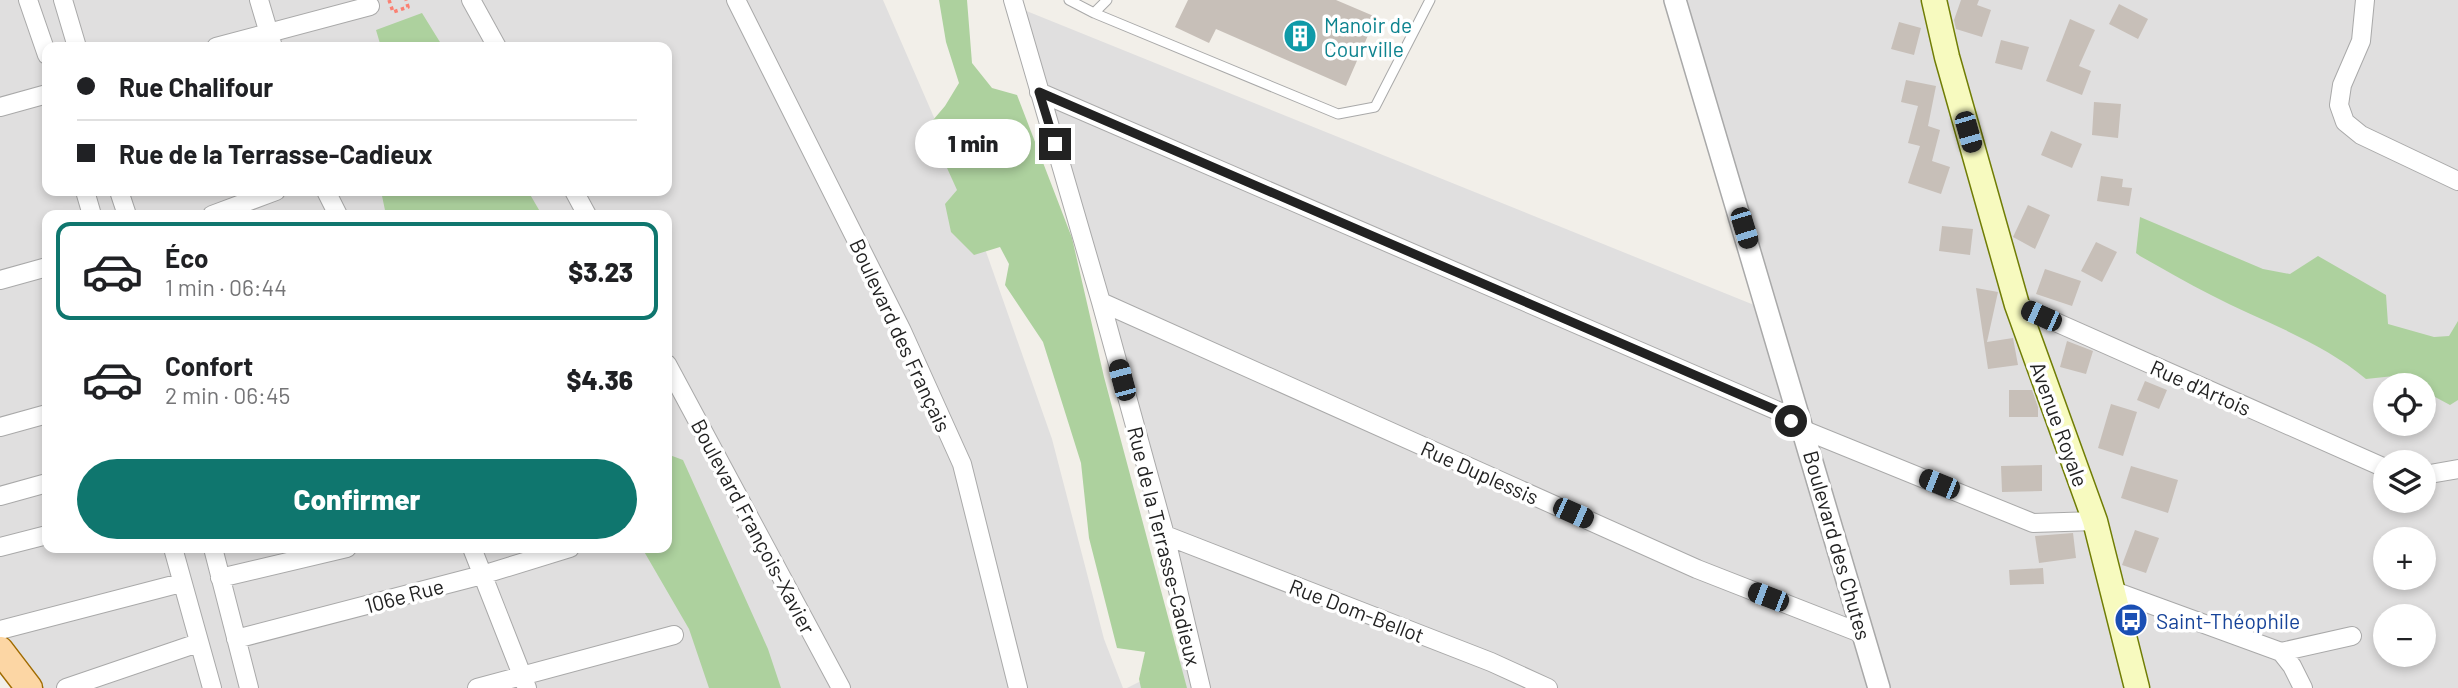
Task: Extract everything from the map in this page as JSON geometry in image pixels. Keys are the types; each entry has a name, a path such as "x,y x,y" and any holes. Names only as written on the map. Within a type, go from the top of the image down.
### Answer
{"main road":[{"name":"Avenue Royale","path":"1934,0 1947,57 2017,305 2095,521 2137,688"},
{"path":"0,650 29,688"}],"street":[{"path":"28,0 43,42"},
{"path":"63,0 76,42"},
{"path":"259,0 271,40 370,6"},
{"path":"471,0 494,42"},
{"name":"Boulevard des Français","path":"736,0 902,331 962,464 1018,688"},
{"name":"Rue de la Terrasse-Cadieux","path":"1013,0 1101,302 1165,535 1201,688"},
{"name":"Boulevard des Chutes","path":"1675,0 1879,688"},
{"path":"2365,0 2361,41 2342,85 2339,105 2345,122 2361,135 2458,181"},
{"path":"1039,92 1778,411 1804,430 2033,523 2095,521"},
{"path":"0,107 42,95"},
{"path":"225,210 263,196"},
{"path":"0,280 42,268"},
{"name":"Rue Duplessis","path":"1101,302 1697,569 1863,635"},
{"name":"Rue d'Artois","path":"2017,305 2373,463"},
{"name":"Boulevard François-Xavier","path":"672,373 841,688"},
{"path":"0,427 42,415"},
{"path":"2436,473 2458,469"},
{"path":"0,496 42,484"},
{"name":"Rue Dom-Bellot","path":"1165,535 1491,662 1548,688"},
{"path":"0,547 42,536"},
{"path":"174,553 212,688"},
{"path":"214,553 249,688"},
{"path":"220,578 326,553"},
{"path":"474,553 525,682"},
{"name":"106e Rue","path":"236,639 482,575 554,553"},
{"path":"0,630 181,583"},
{"path":"2114,590 2281,652 2303,688"},
{"path":"477,688 525,682 674,635"},
{"path":"2281,652 2352,636"},
{"path":"66,688 198,643"}],"lane":[{"path":"1069,0 1094,13 1338,114 1375,107 1430,0"},
{"path":"1094,13 1107,0"}],"path":[{"path":"389,0 393,12 408,7 406,0"}],"shaded area":[{"path":"0,0 883,0 959,175 1052,439 1104,639 1123,688 36,688 0,639"},
{"path":"1672,0 2458,0 2458,688 1127,688 1191,656 1024,10 1764,309"}],"green space":[{"path":"939,0 967,0 972,63 992,88 1017,95 1072,238 1104,377 1187,688 1141,688 1139,679 1145,652 1117,648 1089,538 1081,463 1043,342 1005,285 1009,264 1000,247 974,255 951,232 945,204 957,190 928,126 959,83 946,42"},
{"path":"422,13 440,42 380,42 376,30"},
{"path":"382,196 531,196 539,210 385,210"},
{"path":"2140,217 2263,269 2290,274 2318,256 2386,295 2388,324 2434,337 2449,336 2458,321 2458,400 2450,405 2436,397 2436,373 2373,373 2373,378 2366,379 2311,343 2211,295 2136,253"},
{"path":"672,456 683,460 768,649 781,688 709,688 689,629 645,553 672,553"}],"building":[{"name":"Manoir de Courville","path":"1188,0 1336,0 1376,17 1346,86 1216,29 1209,43 1175,27"},
{"path":"1961,0 1979,0 1977,5 1991,10 1982,37 1956,29 1954,20"},
{"path":"2119,4 2148,19 2138,39 2109,24"},
{"path":"2070,19 2095,30 2079,66 2091,71 2082,95 2046,81"},
{"path":"1899,22 1921,28 1914,55 1891,49"},
{"path":"2001,40 2029,47 2022,70 1995,63"},
{"path":"1906,80 1936,86 1928,126 1940,130 1932,161 1950,167 1941,194 1908,183 1920,146 1908,143 1918,106 1901,102"},
{"path":"2094,102 2121,104 2118,138 2092,135"},
{"path":"2051,131 2082,144 2072,168 2041,155"},
{"path":"2101,176 2123,179 2122,187 2132,188 2129,206 2097,201"},
{"path":"2028,205 2050,215 2035,249 2013,237"},
{"path":"1942,226 1973,229 1970,255 1939,251"},
{"path":"2096,242 2117,252 2102,282 2081,271"},
{"path":"2045,269 2081,281 2072,306 2036,294"},
{"path":"1976,288 1998,292 1987,342 2013,338 2018,365 1988,369"},
{"path":"2067,341 2093,351 2086,374 2060,367"},
{"path":"2145,381 2167,390 2159,409 2137,400"},
{"path":"2009,390 2032,390 2038,407 2038,417 2009,417"},
{"path":"2111,404 2137,412 2123,456 2098,448"},
{"path":"2042,465 2042,491 2002,492 2001,466"},
{"path":"2131,466 2178,480 2168,513 2121,498"},
{"path":"2135,530 2159,538 2146,573 2122,565"},
{"path":"2073,533 2076,558 2039,563 2035,536"},
{"path":"2043,568 2044,584 2010,585 2009,570"}],"place":[{"name":"Manoir de Courville","path":"1300,36"},
{"name":"Saint-Théophile","path":"2131,620"}],"route":[{"path":"1055,144 1039,92 1778,411 1791,421"}]}
